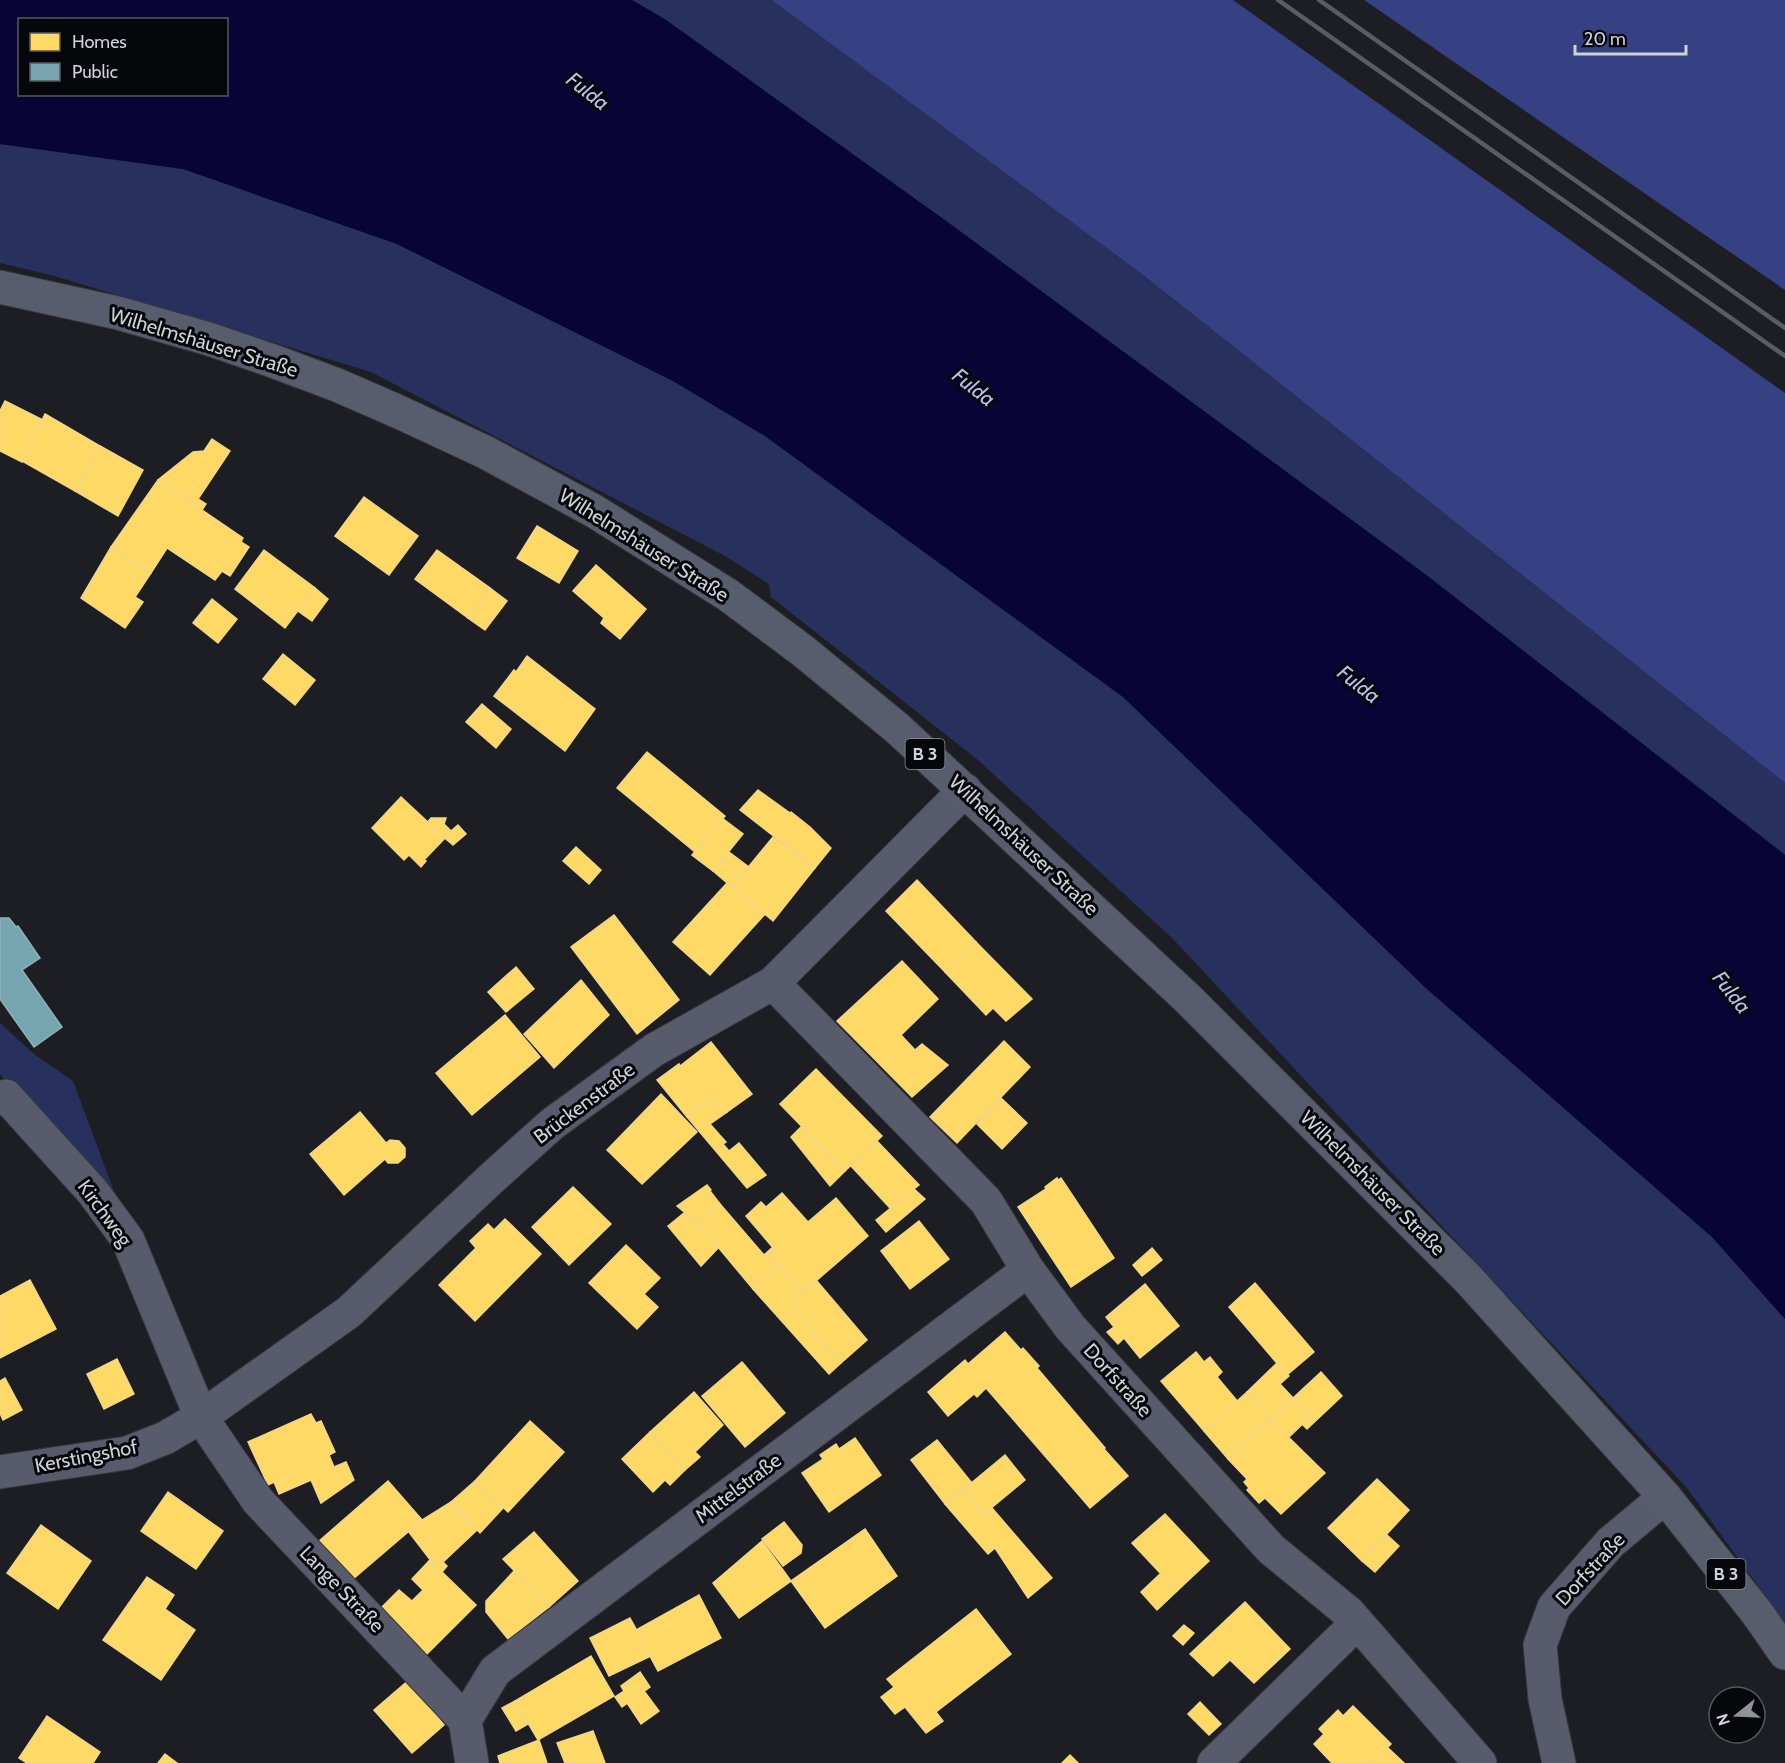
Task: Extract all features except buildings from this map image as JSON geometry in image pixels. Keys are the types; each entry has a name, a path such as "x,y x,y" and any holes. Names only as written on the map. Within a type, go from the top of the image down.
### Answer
{"main road":[{"name":"Wilhelmshäuser Straße","path":"0,287 118,313 241,350 337,385 485,452 594,511 728,595 897,728 965,790 1186,997 1469,1280 1665,1497 1757,1613 1785,1653"}],"street":[{"name":"Brückenstraße","path":"201,1417 349,1312 552,1124 654,1050 774,983 965,790"},
{"name":"Dorfstraße","path":"774,983 986,1201 1028,1270 1070,1327 1271,1549 1349,1613 1480,1763"},
{"name":"Kirchweg","path":"6,1096 92,1191 128,1240 201,1417"},
{"name":"Mittelstraße","path":"465,1720 495,1671 1028,1270"},
{"name":"Kerstingshof","path":"0,1472 127,1453 165,1438 201,1417"},
{"name":"Lange Straße","path":"201,1417 258,1501 465,1720"},
{"name":"Dorfstraße","path":"1559,1763 1545,1699 1540,1645 1554,1607 1611,1542 1665,1497"},
{"path":"1214,1763 1357,1623"},
{"path":"465,1720 472,1763"}],"shaded area":[{"path":"632,0 773,0 1143,275 1785,783 1785,855 1425,574 953,226 666,20"},
{"path":"772,0 1233,0 1785,393 1785,783 1143,275"},
{"path":"1364,0 1785,0 1785,290"},
{"path":"0,144 183,169 397,244 673,381 765,436 1123,697 1427,989 1712,1237 1785,1319 1785,1623 1687,1488 1172,938 978,760 771,597 769,584 725,556 371,372 51,275 0,263"},
{"path":"0,1023 34,1054 73,1081 116,1197 111,1200 0,1074"}],"water":[{"name":"Fulda","path":"0,0 632,0 666,20 953,226 1425,574 1785,855 1785,1319 1712,1237 1427,989 1123,697 765,436 673,381 397,244 183,169 0,144"}],"railway":[{"path":"1278,0 1785,356"},
{"path":"1319,0 1785,328"}]}
